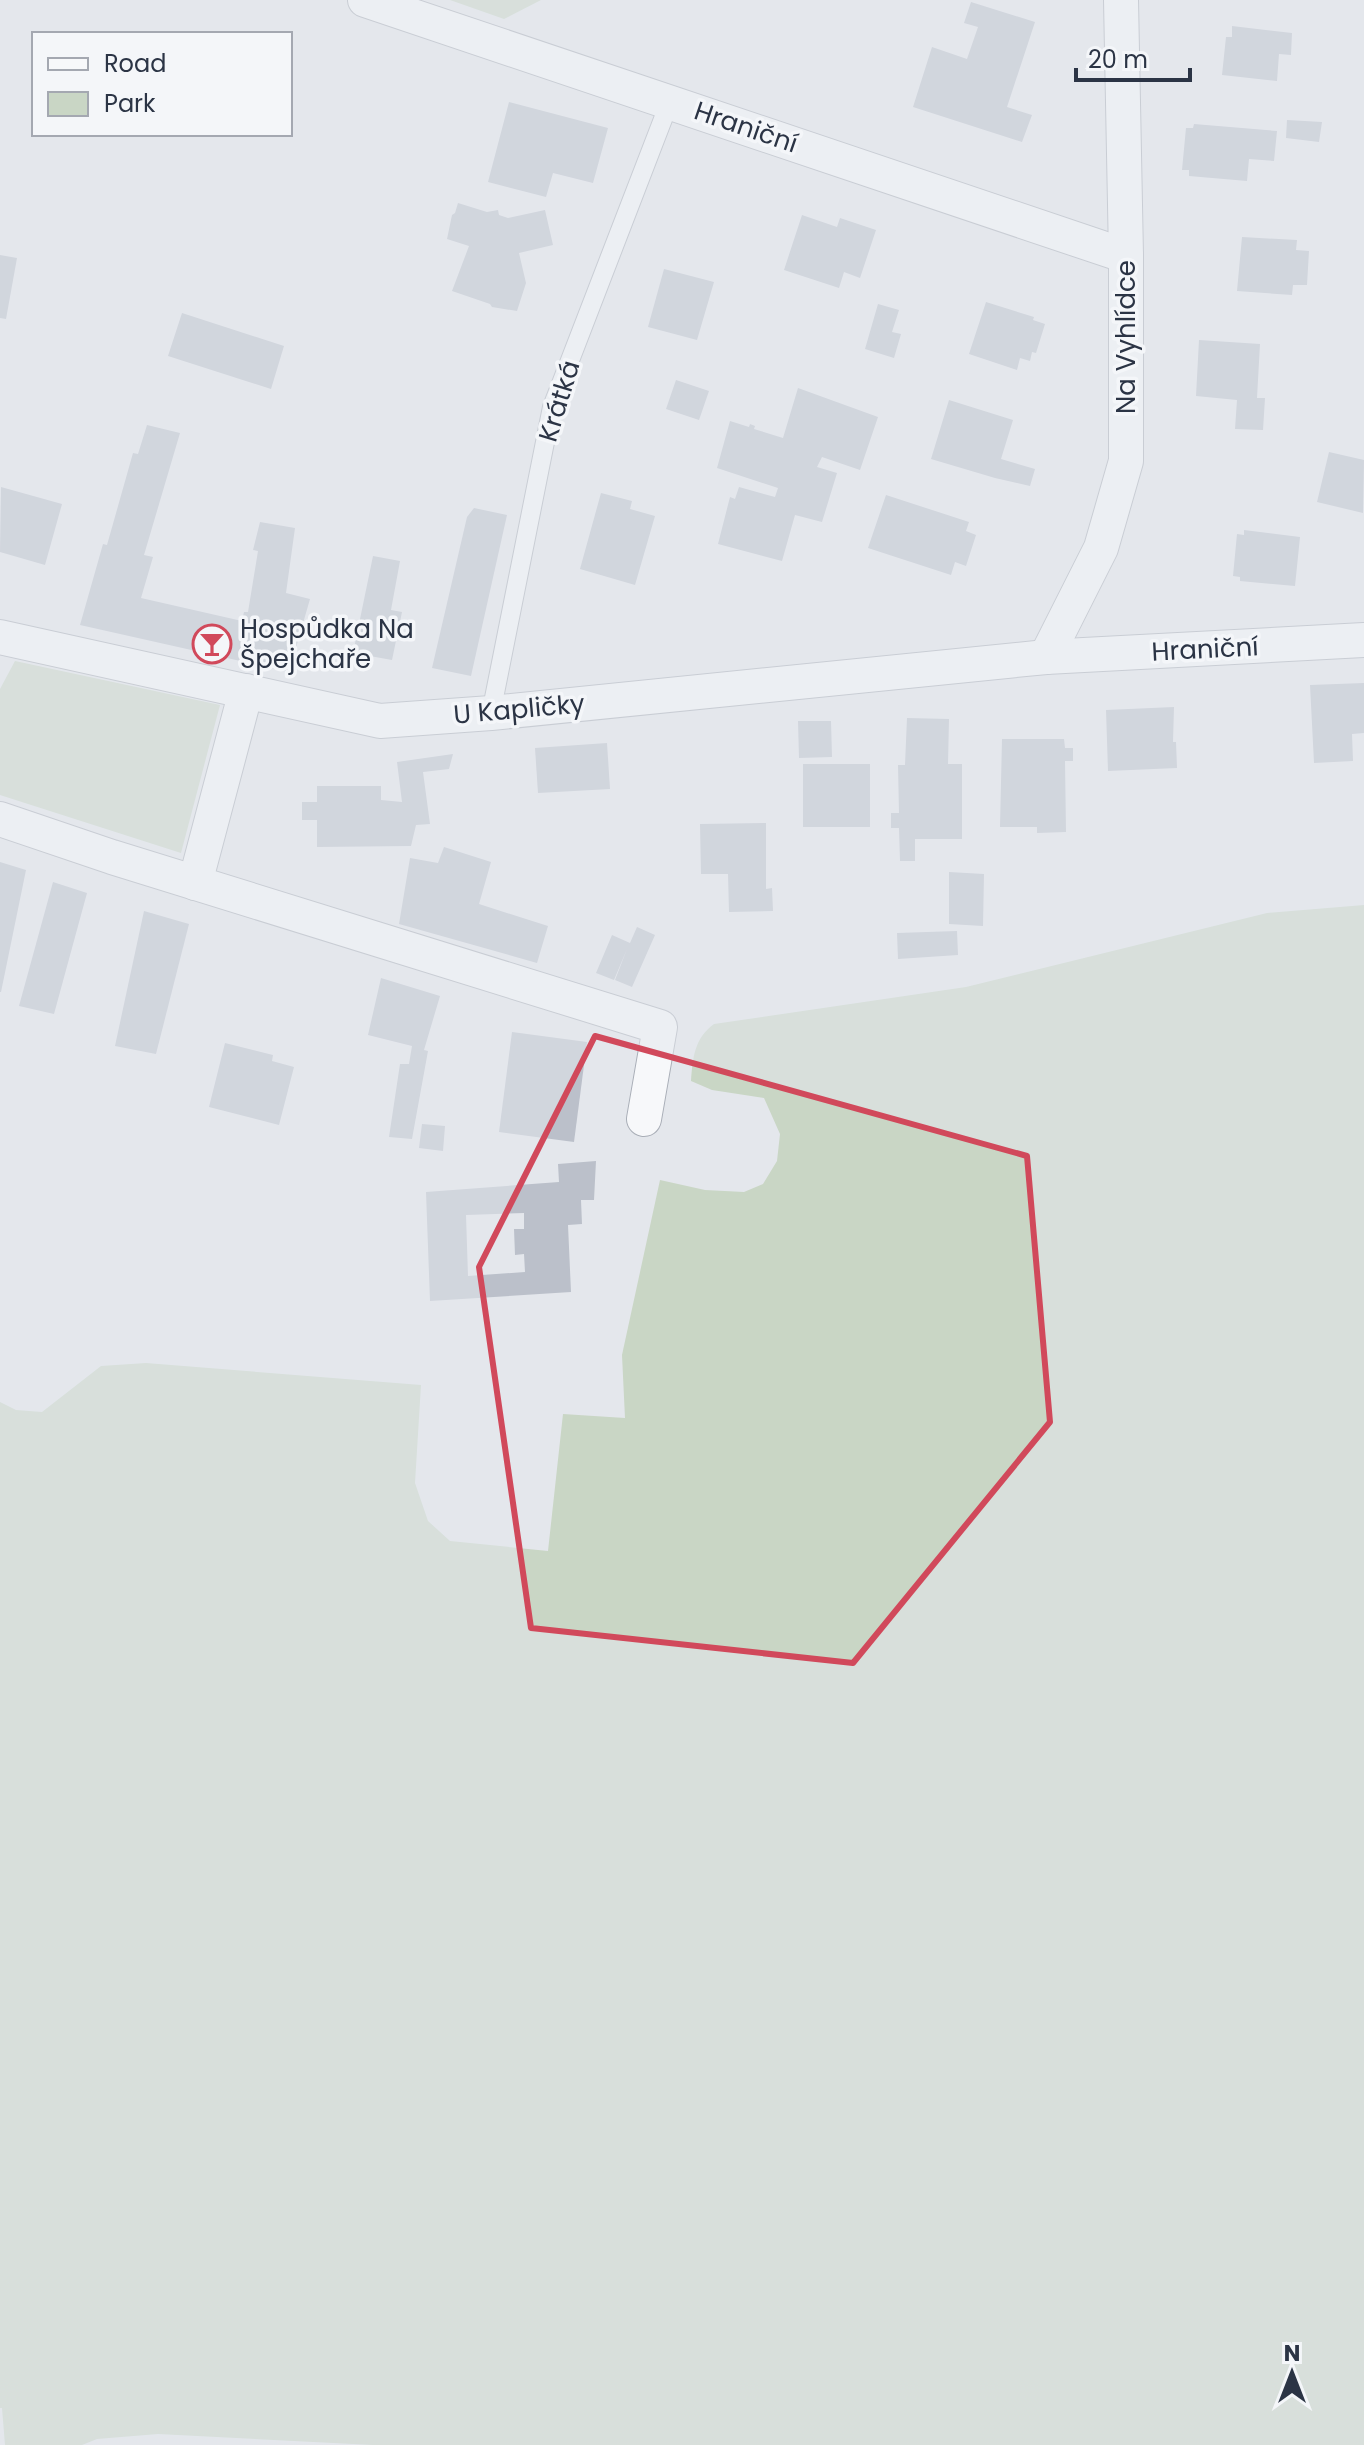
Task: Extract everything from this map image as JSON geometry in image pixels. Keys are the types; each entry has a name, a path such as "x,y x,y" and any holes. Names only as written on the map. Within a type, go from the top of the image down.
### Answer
{"street":[{"name":"Hraniční","path":"365,0 1126,256"},
{"name":"Na Vyhlídce","path":"1046,657 1101,548 1126,461 1121,0"},
{"name":"U Kapličky","path":"0,637 380,721 491,713 1046,657"},
{"name":"Hraniční","path":"1046,657 1364,640"},
{"path":"195,883 246,691"},
{"path":"0,819 195,883 660,1027 644,1119"}],"lane":[{"name":"Krátká","path":"491,713 552,407 670,101"}],"highlighted area":[{"path":"595,1036 1027,1156 1050,1422 853,1663 531,1628 479,1267"}],"green space":[{"path":"450,0 541,0 504,19"},
{"path":"15,661 220,705 181,853 0,795 0,689"},
{"path":"1364,905 1364,2445 373,2445 158,2434 97,2439 82,2445 5,2445 0,2408 0,1402 16,1410 42,1412 101,1366 146,1363 421,1385 415,1483 428,1521 450,1541 548,1551 563,1414 625,1418 622,1355 660,1180 705,1190 744,1192 763,1184 777,1161 780,1134 764,1098 712,1090 691,1081 698,1042 714,1024 966,987 1267,913"}],"building":[{"path":"971,2 1035,22 1007,107 1032,115 1022,142 913,107 932,47 967,59 978,27 964,23"},
{"path":"1232,26 1292,33 1291,55 1279,54 1277,81 1222,75 1226,37 1232,37"},
{"path":"509,102 608,128 593,183 553,173 546,197 488,182"},
{"path":"1287,120 1322,122 1319,142 1286,138"},
{"path":"1194,124 1277,131 1274,161 1249,159 1247,181 1189,176 1189,170 1182,170 1186,128 1193,128"},
{"path":"458,203 487,212 498,210 499,215 508,218 545,210 553,245 519,253 526,283 517,311 492,307 452,291 469,246 447,239"},
{"path":"802,215 837,227 840,218 876,230 860,278 844,272 839,288 784,270"},
{"path":"1242,237 1297,240 1296,250 1309,251 1307,285 1293,285 1292,295 1237,291"},
{"path":"0,255 17,258 6,319 0,318"},
{"path":"664,269 714,282 697,340 648,327"},
{"path":"986,302 1034,317 1033,320 1045,324 1036,353 1032,352 1030,361 1020,358 1017,370 969,354"},
{"path":"878,304 899,310 892,332 901,334 894,358 865,349"},
{"path":"182,313 284,346 271,389 168,356"},
{"path":"1199,340 1260,344 1257,398 1265,398 1263,430 1235,429 1237,400 1196,396"},
{"path":"676,380 709,391 699,420 666,409"},
{"path":"798,388 878,417 860,470 822,457 817,467 837,473 822,522 795,515 782,561 718,544 730,497 735,499 739,487 775,497 778,488 717,468 730,421 749,427 750,424 755,426 754,429 783,438"},
{"path":"949,400 1013,420 1001,459 1035,469 1030,486 931,459"},
{"path":"147,425 180,433 144,555 153,557 141,598 242,621 244,612 248,612 258,551 253,550 260,522 295,528 286,593 310,599 289,672 80,625 133,453 138,454"},
{"path":"1329,452 1364,460 1363,513 1317,502"},
{"path":"1,487 62,504 45,565 0,552"},
{"path":"601,493 632,501 630,509 655,516 635,585 580,569"},
{"path":"886,495 969,522 966,531 976,535 966,566 955,562 951,575 868,548"},
{"path":"474,508 507,515 471,676 432,668 467,517"},
{"path":"1244,530 1300,537 1295,586 1240,581 1240,577 1233,576 1237,534 1244,535"},
{"path":"373,556 400,561 391,610 402,612 392,660 353,653"},
{"path":"1364,683 1364,733 1352,734 1353,761 1314,763 1310,685"},
{"path":"1174,707 1173,742 1176,742 1177,768 1108,771 1106,710"},
{"path":"907,718 949,719 948,764 962,764 962,839 915,839 915,861 900,861 899,828 891,828 891,813 899,813 898,765 905,765"},
{"path":"798,721 831,721 832,757 799,758"},
{"path":"1002,739 1064,739 1065,748 1073,748 1073,761 1065,761 1066,832 1037,833 1037,827 1000,827"},
{"path":"607,743 610,789 538,793 535,748"},
{"path":"453,754 449,769 423,772 430,824 416,825 411,846 317,847 317,820 302,820 302,802 317,802 317,786 381,786 381,800 402,802 397,762"},
{"path":"803,764 870,764 870,827 803,827"},
{"path":"766,823 766,889 772,888 773,911 729,912 728,874 701,874 700,824"},
{"path":"444,847 491,862 479,904 548,926 537,963 399,924 410,858 438,863"},
{"path":"0,862 26,870 1,992 0,992"},
{"path":"949,872 984,874 983,926 949,924"},
{"path":"53,882 87,893 54,1014 19,1006"},
{"path":"144,911 189,924 156,1054 115,1046"},
{"path":"637,927 655,935 632,987 615,980 627,949 614,980 596,973 612,935 630,943"},
{"path":"957,931 958,955 898,959 897,933"},
{"path":"381,978 440,996 424,1050 428,1051 412,1139 389,1137 400,1064 409,1064 412,1046 368,1035"},
{"path":"512,1032 587,1042 574,1142 499,1132"},
{"path":"225,1043 273,1055 272,1061 294,1067 279,1125 209,1107"},
{"path":"422,1124 445,1126 443,1151 419,1148"},
{"path":"596,1161 594,1200 581,1200 582,1224 568,1225 571,1292 430,1301 426,1192 559,1182 558,1164","holes":["524,1213 524,1229 514,1229 515,1255 524,1254 525,1272 468,1276 466,1215"]}],"place":[{"name":"Hospůdka Na Špejchaře","path":"212,644"}]}
